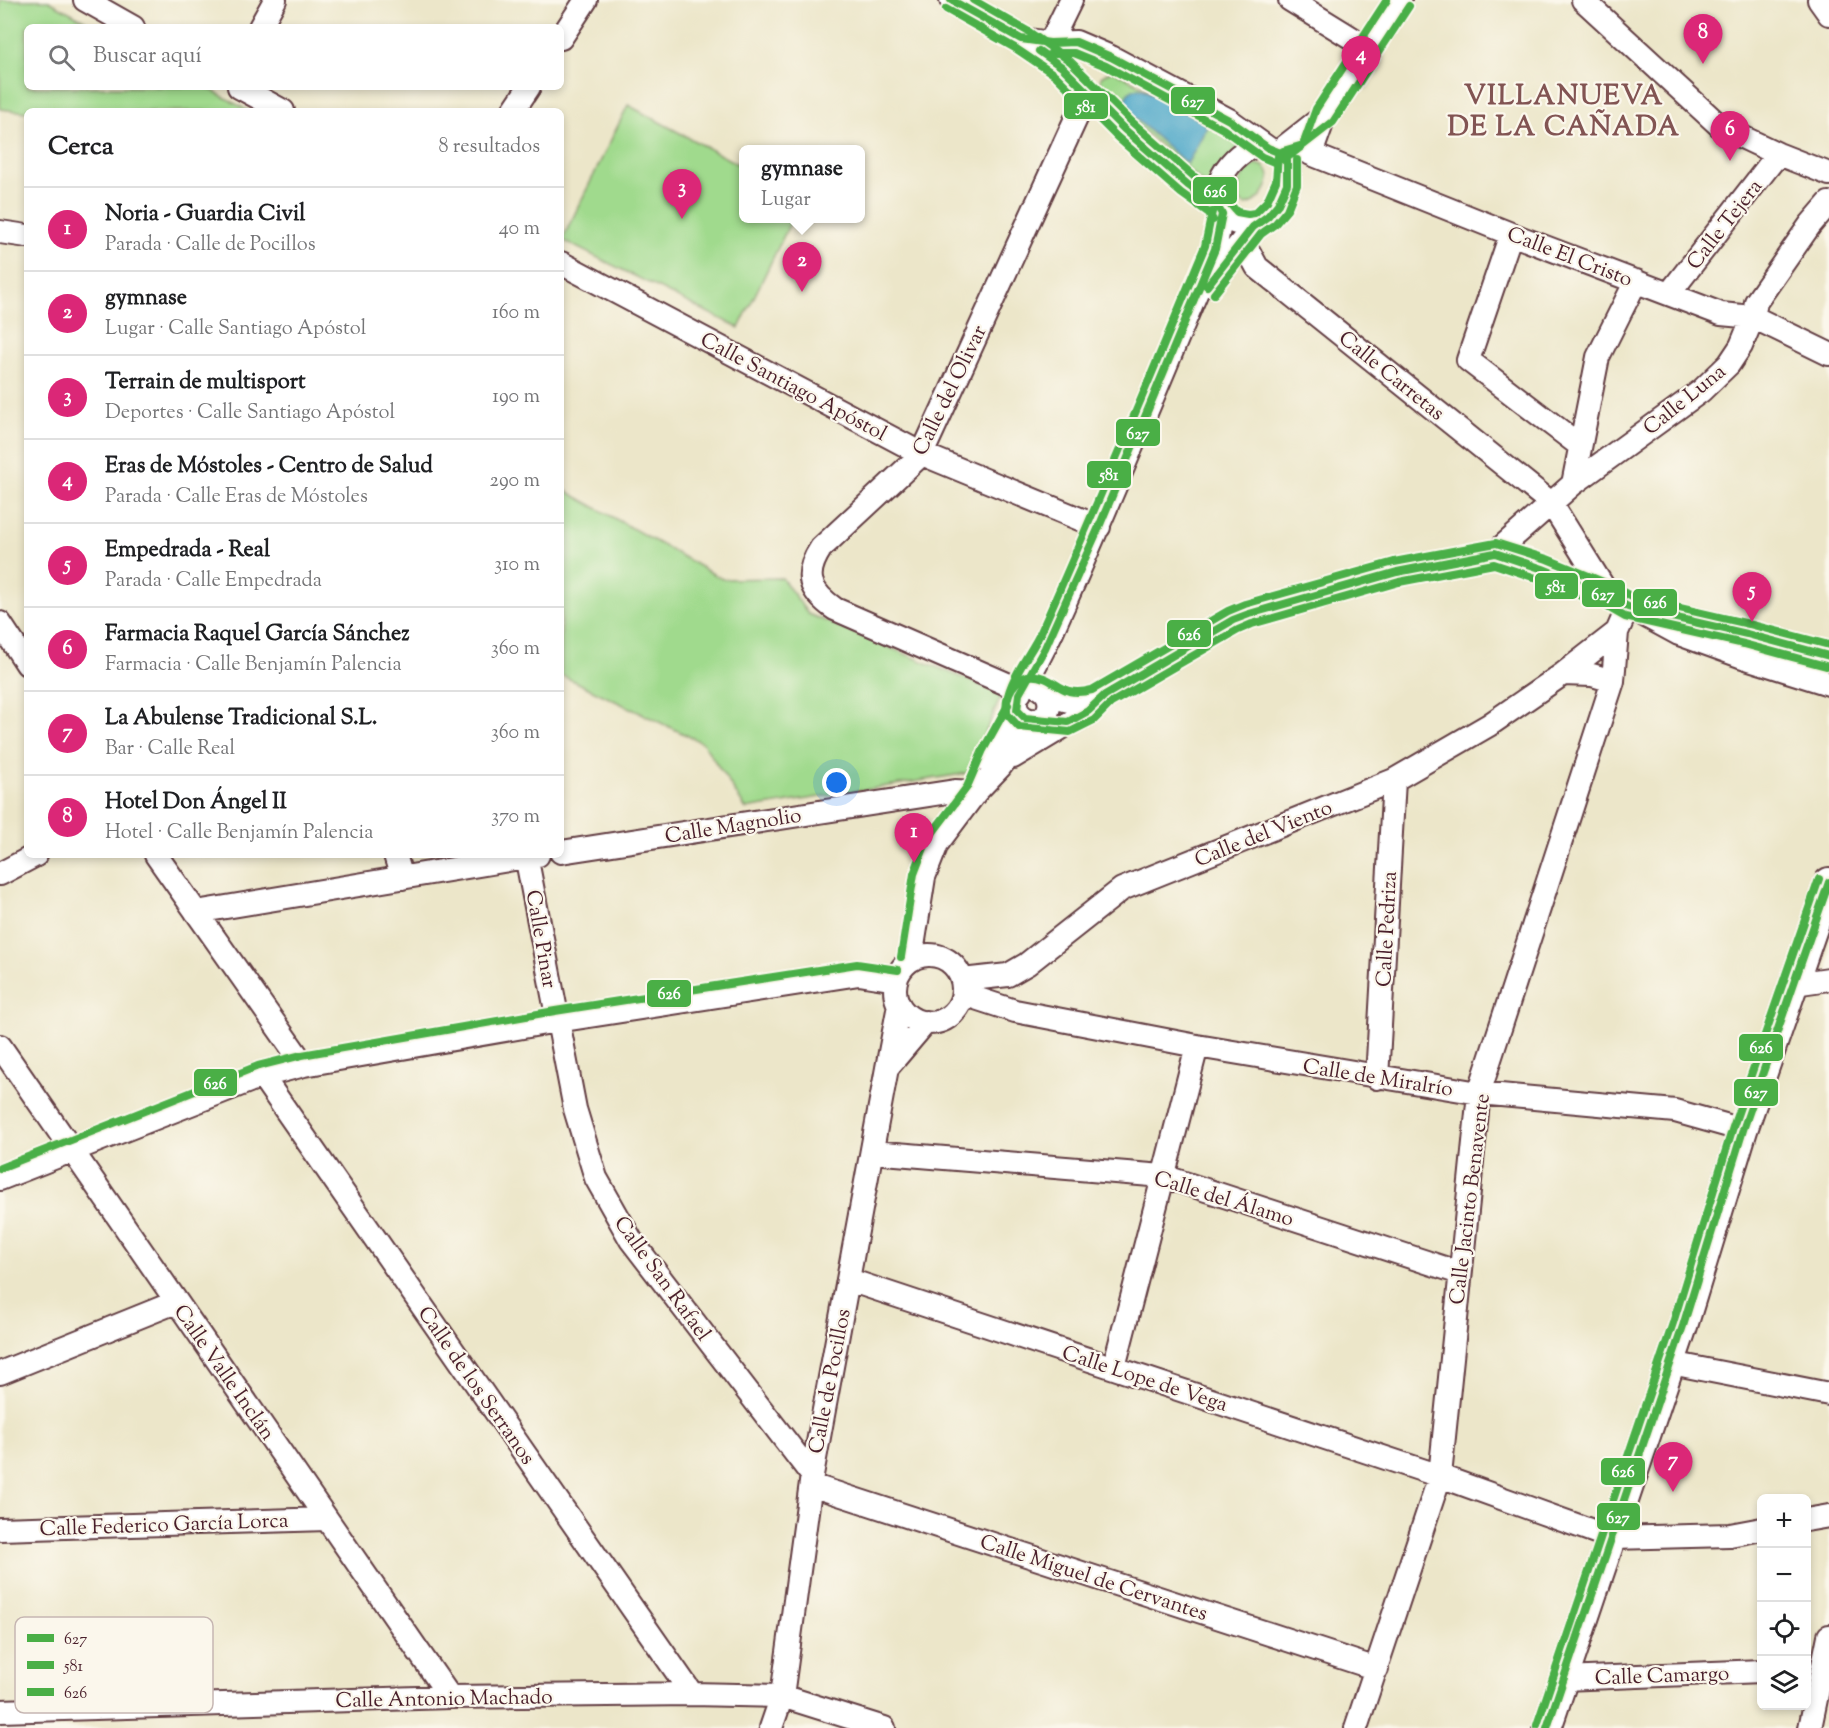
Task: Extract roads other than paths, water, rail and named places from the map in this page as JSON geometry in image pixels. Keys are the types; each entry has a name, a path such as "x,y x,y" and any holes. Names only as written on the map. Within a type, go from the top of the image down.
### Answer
{"street":[{"path":"85,0 128,24"},
{"path":"262,24 275,0"},
{"path":"564,33 586,0"},
{"path":"951,0 1021,39 1062,67 1124,129 1237,224 1247,225 1249,232"},
{"path":"1050,42 1071,0"},
{"path":"1290,0 1368,48"},
{"path":"1000,767 1032,702 1044,648 1099,527 1215,249 1220,210 1217,190 1220,180 1235,157 1254,147 1278,153 1311,154 1325,116 1400,0"},
{"path":"1583,0 1721,127 1778,154 1829,174"},
{"path":"1819,0 1829,14"},
{"path":"1021,39 1077,42 1110,57 1228,120 1278,153 1289,169 1286,191 1278,205 1249,232 1191,305"},
{"path":"1081,85 1093,64 1110,57"},
{"name":"Calle del Olivar","path":"1032,702 1016,688 835,609 821,599 811,586 811,572 814,558 821,548 922,454 1078,114 1081,85"},
{"path":"245,90 278,108"},
{"path":"515,108 527,90"},
{"path":"1078,114 1097,118 1124,129"},
{"path":"1278,153 1325,116"},
{"name":"Calle El Cristo","path":"1311,154 1511,234 1721,314 1753,318 1829,354"},
{"name":"Calle Tejera","path":"1669,294 1778,154"},
{"name":"Calle Luna","path":"1495,553 1573,484 1701,391 1729,364 1741,346 1753,318 1756,302 1820,227 1829,203"},
{"path":"0,232 24,236"},
{"name":"Calle Carretas","path":"1249,232 1257,267 1551,503 1618,602"},
{"path":"1511,234 1468,360 1579,445"},
{"name":"Calle Santiago Apóstol","path":"564,264 922,454 1099,527"},
{"path":"1573,484 1598,357 1636,281"},
{"path":"1032,702 1079,703 1096,700 1233,620 1249,614 1397,572 1495,553 1543,569 1618,602 1679,634 1740,657 1829,684"},
{"path":"1618,602 1829,656"},
{"name":"Calle Jacinto Benavente","path":"1356,1728 1440,1476 1479,1093 1613,681 1618,602"},
{"path":"0,623 24,659"},
{"name":"Calle del Viento","path":"962,987 1008,975 1027,964 1122,889 1394,780 1488,725 1563,674 1617,632"},
{"path":"1563,674 1592,675 1613,681"},
{"path":"911,959 924,877 937,844 976,792 1000,767 1077,719 1105,696"},
{"path":"1032,702 1068,722 1077,719"},
{"path":"976,792 992,755 1032,702"},
{"name":"Calle Pedriza","path":"1377,1078 1394,780"},
{"name":"Calle Magnolio","path":"564,852 943,793 976,792"},
{"path":"0,874 30,858"},
{"path":"158,858 304,1065"},
{"path":"396,858 402,878"},
{"path":"196,912 518,858"},
{"name":"Calle Pinar","path":"530,858 557,1021"},
{"path":"1547,1728 1671,1363 1743,1130 1829,882"},
{"path":"932,954 951,962 962,987 958,1006 950,1016 938,1021 926,1022 910,1017 899,1005 895,993 896,980 901,968 911,959 932,954"},
{"path":"0,1179 262,1076 304,1065 557,1021 859,974 896,980"},
{"path":"1008,975 1015,1011"},
{"path":"1794,984 1829,978"},
{"name":"Calle de Miralrío","path":"962,987 1015,1011 1197,1047 1479,1093 1674,1111 1743,1130"},
{"name":"Calle de Pocillos","path":"771,1728 782,1696 811,1480 899,1005"},
{"name":"Calle San Rafael","path":"557,1021 575,1109 596,1178 631,1240 811,1480"},
{"path":"887,1068 926,1022"},
{"name":"Calle Valle Inclán","path":"0,1046 450,1697"},
{"path":"1114,1367 1197,1047"},
{"name":"Calle de los Serranos","path":"262,1076 692,1694"},
{"name":"Calle del Álamo","path":"872,1152 1163,1176 1460,1273"},
{"name":"Calle Lope de Vega","path":"849,1280 1440,1476 1612,1538"},
{"path":"0,1373 176,1302"},
{"path":"1671,1363 1829,1394"},
{"name":"Calle Miguel de Cervantes","path":"811,1480 1377,1669"},
{"path":"1811,1519 1829,1516"},
{"name":"Calle Federico García Lorca","path":"0,1529 327,1519"},
{"path":"1612,1538 1730,1535 1757,1530"},
{"path":"1810,1728 1819,1668 1829,1636"},
{"name":"Calle Camargo","path":"1563,1679 1757,1671"},
{"name":"Calle Antonio Machado","path":"213,1704 450,1697 692,1694 782,1696 884,1728"},
{"name":"Calle Antonio Machado","path":"0,1711 15,1711"}],"water":[{"path":"1138,88 1208,125 1187,164 1126,110 1126,96"}],"place":[{"name":"Hotel Don Ángel II","path":"1703,64"},
{"name":"Eras de Móstoles - Centro de Salud","path":"1361,86"},
{"name":"Farmacia Raquel García Sánchez","path":"1730,161"},
{"name":"Terrain de multisport","path":"682,219"},
{"name":"gymnase","path":"802,292"},
{"name":"Empedrada - Real","path":"1752,622"},
{"name":"Noria - Guardia Civil","path":"914,863"},
{"name":"La Abulense Tradicional S.L.","path":"1673,1492"}],"district":[{"name":"VILLANUEVA DE LA CAÑADA","path":"1564,110"}]}
